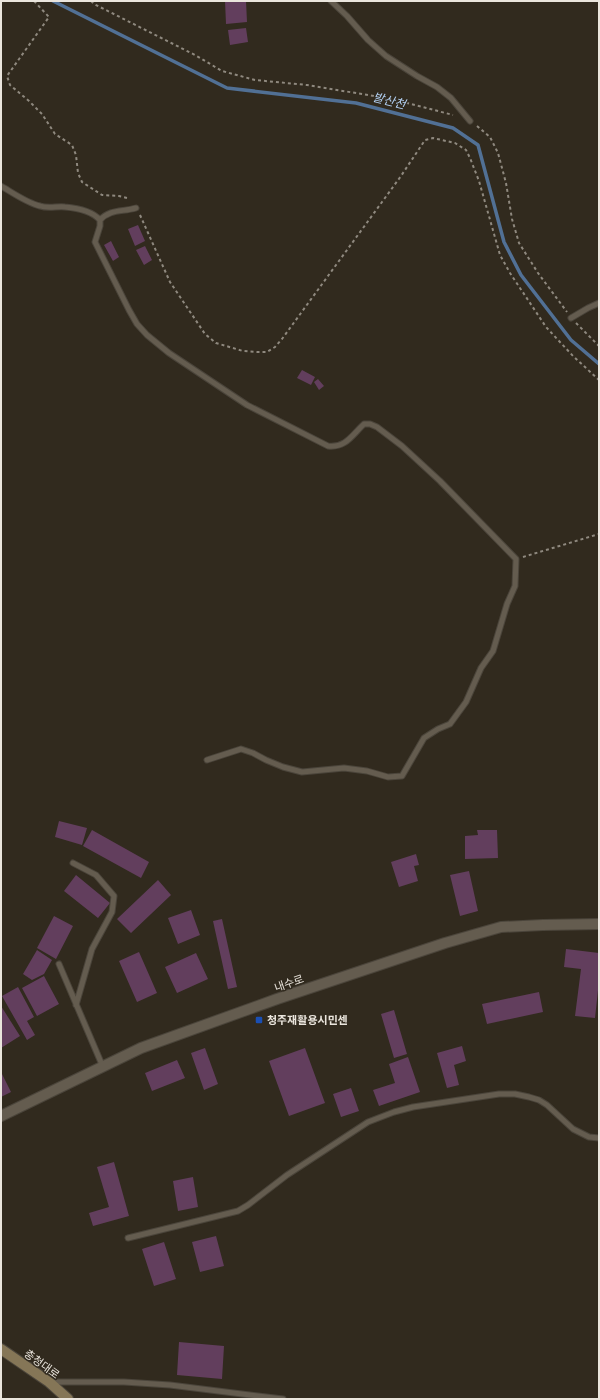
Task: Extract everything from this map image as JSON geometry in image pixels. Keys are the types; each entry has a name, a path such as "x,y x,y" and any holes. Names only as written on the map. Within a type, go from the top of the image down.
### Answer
{"main road":[{"name":"충청대로","path":"1,1349 49,1382 68,1399"}],"street":[{"name":"내수로","path":"1,1116 141,1048 277,999 445,943 501,927 599,924"}],"lane":[{"path":"331,1 347,16 368,40 386,56 417,76 438,87 452,98 470,121"},
{"path":"1,186 40,206 47,208 64,207 90,212 100,220"},
{"path":"136,208 113,211 105,214 100,220 100,226 95,242 137,324 147,335 169,353 248,406 328,446 335,447 345,443 364,424 370,424 377,427 402,446 440,481 516,559 515,586 507,604 493,651 481,668 466,702 457,715 450,724 438,729 424,738 402,776 388,777 367,770 344,768 302,772 283,767 241,749 207,760"},
{"path":"571,318 599,303"},
{"path":"74,863 96,875 114,896 112,912 92,949 76,1005"},
{"path":"59,964 103,1067"},
{"path":"128,1238 238,1210 248,1205 293,1171 368,1122 394,1112 413,1107 499,1094 522,1096 539,1100 546,1104 573,1129 589,1138 599,1138"},
{"path":"49,1382 124,1382 170,1384 283,1399"}],"path":[{"path":"34,1 49,17 7,76 10,85 42,114 55,134 72,145 76,155 78,173 82,182 102,195 127,198 136,208 170,282 205,334 216,343 243,351 257,352 267,352 275,347 401,176 425,140 433,138 455,143 466,150 479,180 500,255 510,273 546,327 573,356 599,380"},
{"path":"91,1 94,4 195,55 222,71 255,80 307,85 392,99 440,110 470,121 490,137 498,153 506,183 512,219 519,243 561,306 583,331 599,346"},
{"path":"516,559 599,534"}],"building":[{"path":"225,1 246,1 247,22 226,24"},
{"path":"246,28 248,42 230,45 228,30"},
{"path":"138,225 145,241 135,246 128,229"},
{"path":"111,241 119,257 113,261 104,245"},
{"path":"145,246 152,260 144,265 136,250"},
{"path":"302,370 315,377 311,385 297,378"},
{"path":"318,379 324,386 319,390 314,382"},
{"path":"59,821 87,828 82,845 55,837"},
{"path":"92,830 149,862 141,878 83,846"},
{"path":"477,830 497,830 498,858 465,859 465,836 478,835"},
{"path":"416,854 419,865 414,866 418,881 399,887 391,862"},
{"path":"469,871 478,911 460,916 450,875"},
{"path":"76,875 110,903 98,918 64,891"},
{"path":"158,880 171,895 131,933 117,919"},
{"path":"191,910 200,935 178,944 168,918"},
{"path":"54,916 73,926 56,959 37,948"},
{"path":"222,919 237,987 228,989 213,921"},
{"path":"566,949 599,953 599,981 595,1018 575,1016 581,969 564,967"},
{"path":"37,950 52,960 44,974 32,980 23,974"},
{"path":"139,952 157,993 137,1002 119,961"},
{"path":"196,953 208,979 177,993 165,967"},
{"path":"44,976 59,1004 37,1016 22,988"},
{"path":"18,987 34,1017 27,1021 35,1035 27,1040 2,996"},
{"path":"539,992 543,1012 487,1024 482,1004"},
{"path":"1,1006 20,1036 1,1048"},
{"path":"394,1010 407,1054 394,1058 381,1014"},
{"path":"462,1046 466,1061 454,1065 459,1085 447,1088 437,1053"},
{"path":"205,1048 218,1084 204,1090 191,1053"},
{"path":"305,1048 325,1103 289,1116 269,1061"},
{"path":"408,1057 420,1092 379,1106 373,1090 395,1083 389,1064"},
{"path":"177,1060 185,1078 152,1091 145,1073"},
{"path":"1,1072 11,1092 1,1097"},
{"path":"351,1088 359,1111 341,1117 333,1094"},
{"path":"114,1162 129,1216 93,1226 89,1213 109,1207 97,1167"},
{"path":"193,1177 198,1207 178,1211 173,1181"},
{"path":"216,1236 224,1266 200,1272 192,1242"},
{"path":"164,1242 176,1279 154,1286 142,1249"},
{"path":"179,1342 224,1346 222,1379 177,1375"}],"waterway":[{"name":"발산천","path":"53,1 227,88 356,103 453,128 478,145 504,242 521,275 571,340 599,364"}],"place":[{"name":"청주재활용시민센","path":"259,1020"}]}
